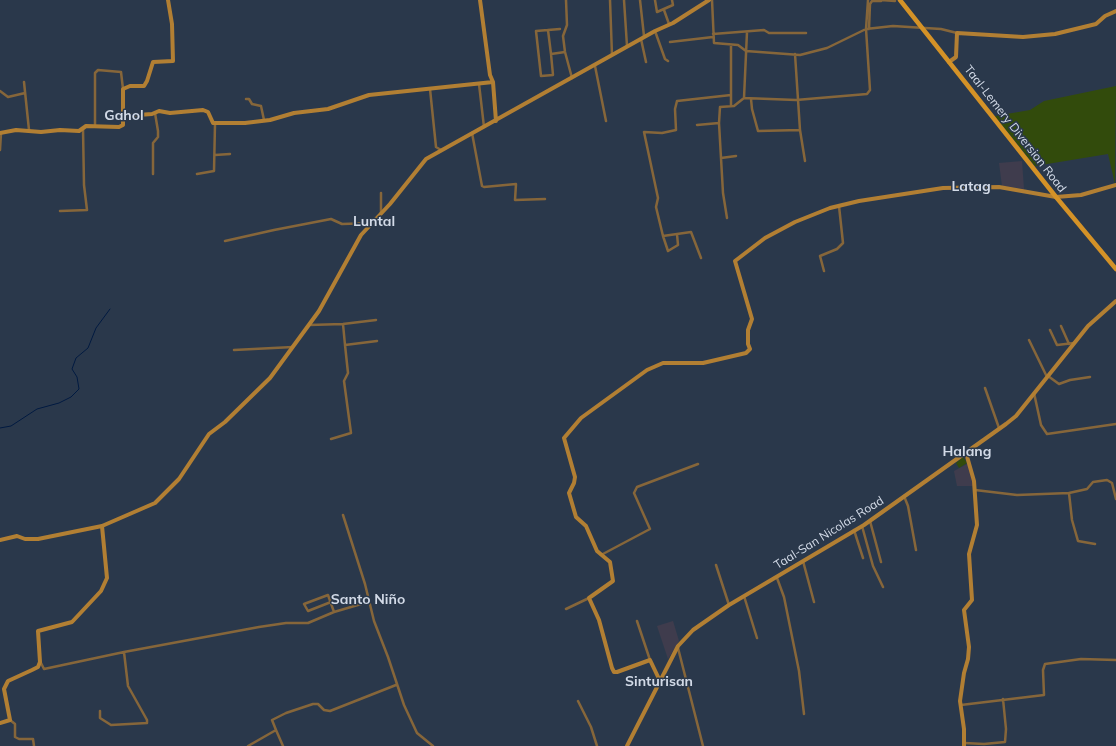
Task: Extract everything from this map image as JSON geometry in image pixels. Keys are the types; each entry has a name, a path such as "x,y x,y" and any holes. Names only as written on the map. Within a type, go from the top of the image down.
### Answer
{"main road":[{"name":"Taal-Lemery Diversion Road","path":"900,0 1056,197 1116,269"}],"street":[{"path":"123,89 130,86 144,86 153,62 173,61 172,24 168,0"},
{"path":"480,0 490,75 493,82 496,120"},
{"path":"566,0 566,25 563,36 565,52 572,78"},
{"path":"610,0 612,55"},
{"path":"624,0 627,46"},
{"path":"640,0 646,62"},
{"path":"655,0 657,12 673,5 672,0"},
{"path":"0,540 17,536 25,539 38,539 102,526 155,503 179,479 206,438 235,413 270,378 294,347 327,298 361,236 426,159 595,66 627,46 669,25 709,0"},
{"path":"712,0 714,43 738,45 746,51 795,54 827,48 867,29 920,27 950,30 957,33 1023,37 1056,34 1096,24 1105,16 1116,11"},
{"path":"728,218 723,192 719,123 720,106 731,106 744,98 798,100 867,94 870,90 867,29 868,0"},
{"path":"867,29 870,4 872,1 895,0"},
{"path":"664,10 669,25"},
{"path":"548,30 553,75 541,76 536,31 548,30 560,29"},
{"path":"670,42 764,30 769,33 806,34"},
{"path":"656,31 665,59 668,61"},
{"path":"744,98 747,32"},
{"path":"949,62 956,57 957,33"},
{"path":"731,45 731,106"},
{"path":"551,54 565,52"},
{"path":"795,54 800,130 805,161"},
{"path":"595,66 606,121"},
{"path":"0,150 0,133 29,130 41,132 60,130 79,131 86,126 119,127 123,125 123,89 121,72 98,70 95,73 95,126"},
{"path":"24,82 29,130"},
{"path":"215,124 264,120 283,117 294,112 328,109 369,95 493,82"},
{"path":"479,83 484,127"},
{"path":"430,89 436,147 441,150"},
{"path":"0,91 8,97 25,94"},
{"path":"677,234 678,245 668,251 656,207 658,198 644,132 662,133 676,130 675,109 678,101 731,95"},
{"path":"246,99 249,99 252,104 261,106 264,120"},
{"path":"751,99 758,131 800,130"},
{"path":"122,116 203,110 208,112 213,123 215,124 214,171 197,174"},
{"path":"153,174 153,143 158,137 155,113"},
{"path":"697,125 719,123"},
{"path":"60,211 87,210 84,185 82,128"},
{"path":"472,133 482,186 516,184 515,200 545,199"},
{"path":"215,155 230,154"},
{"path":"721,158 736,156"},
{"path":"566,609 589,598 613,581 610,562 597,551 586,526 576,517 569,493 575,477 564,438 581,418 647,370 663,363 703,363 746,353 750,349 748,344 748,330 752,319 735,261 765,238 795,222 839,206 859,201 943,188 999,187 1056,197 1081,195 1116,185"},
{"path":"381,193 381,214"},
{"path":"824,271 820,256 835,250 843,243 839,206"},
{"path":"224,242 274,230 331,219 342,224 374,222"},
{"path":"663,236 691,232 701,258"},
{"name":"Taal-San Nicolas Road","path":"627,746 678,646 694,630 729,605 777,578 803,560 870,521 1016,416 1088,326 1116,301"},
{"path":"309,324 343,324 376,320"},
{"path":"331,439 351,433 344,381 348,372 343,324"},
{"path":"1061,326 1069,344"},
{"path":"1050,330 1057,345 1074,343"},
{"path":"1029,340 1047,377 1059,384 1070,380 1090,378"},
{"path":"345,344 377,341"},
{"path":"234,350 294,347"},
{"path":"985,388 999,429"},
{"path":"1034,393 1041,425 1047,434 1116,424"},
{"path":"966,452 974,481 977,525 969,554 972,600 964,610 968,659 964,673 960,705 964,729 964,744 977,742 984,744 1005,742 1006,728 1003,699"},
{"path":"601,555 650,529 634,493 637,488 698,464"},
{"path":"975,490 1017,495 1069,493 1087,489 1094,482 1107,480 1112,483 1116,499"},
{"path":"1069,493 1072,520 1078,541 1095,544"},
{"path":"904,496 908,506 916,550"},
{"path":"343,515 365,584 368,602 388,657 396,685 417,733 433,746"},
{"path":"870,521 881,562"},
{"path":"102,526 107,578 101,591 72,622 38,631 40,662 44,669 124,652 259,627 286,623 308,623 334,612 368,602"},
{"path":"862,526 873,566 883,587"},
{"path":"854,530 863,558"},
{"path":"803,560 814,602"},
{"path":"716,565 729,605"},
{"path":"777,578 784,597 798,665 804,714"},
{"path":"330,602 308,611 304,604 328,595 334,612"},
{"path":"744,596 757,638"},
{"path":"589,598 599,620 614,672 650,660"},
{"path":"637,621 650,660 660,681"},
{"path":"678,646 703,746"},
{"path":"100,710 100,718 110,725 147,723 147,720 128,686 124,652"},
{"path":"960,705 1044,695 1043,670 1045,664 1081,659 1116,660"},
{"path":"34,746 33,739 19,739 15,737 15,724 10,720 4,689 8,681 38,667 40,662"},
{"path":"283,746 272,720 286,713 312,704 318,704 324,710 330,711 396,685"},
{"path":"578,701 597,746"},
{"path":"0,723 10,720"},
{"path":"248,746 276,730"}],"shaded area":[{"path":"1022,161 1024,189 1002,186 999,163"},
{"path":"969,463 975,486 957,486 954,471"},
{"path":"673,621 679,641 668,659 657,626"}],"green space":[{"path":"1116,86 1115,184 1108,154 1035,166 995,116 1030,110 1044,101"},
{"path":"963,457 967,463 959,468 956,463"}],"waterway":[{"path":"0,428 11,426 37,409 59,403 71,397 79,389 77,377 72,369 76,358 88,348 96,328 110,309"}],"district":[{"name":"Gahol","path":"124,116"},
{"name":"Latag","path":"971,187"},
{"name":"Luntal","path":"374,222"},
{"name":"Halang","path":"967,452"},
{"name":"Santo Niño","path":"368,600"},
{"name":"Sinturisan","path":"659,682"}]}
